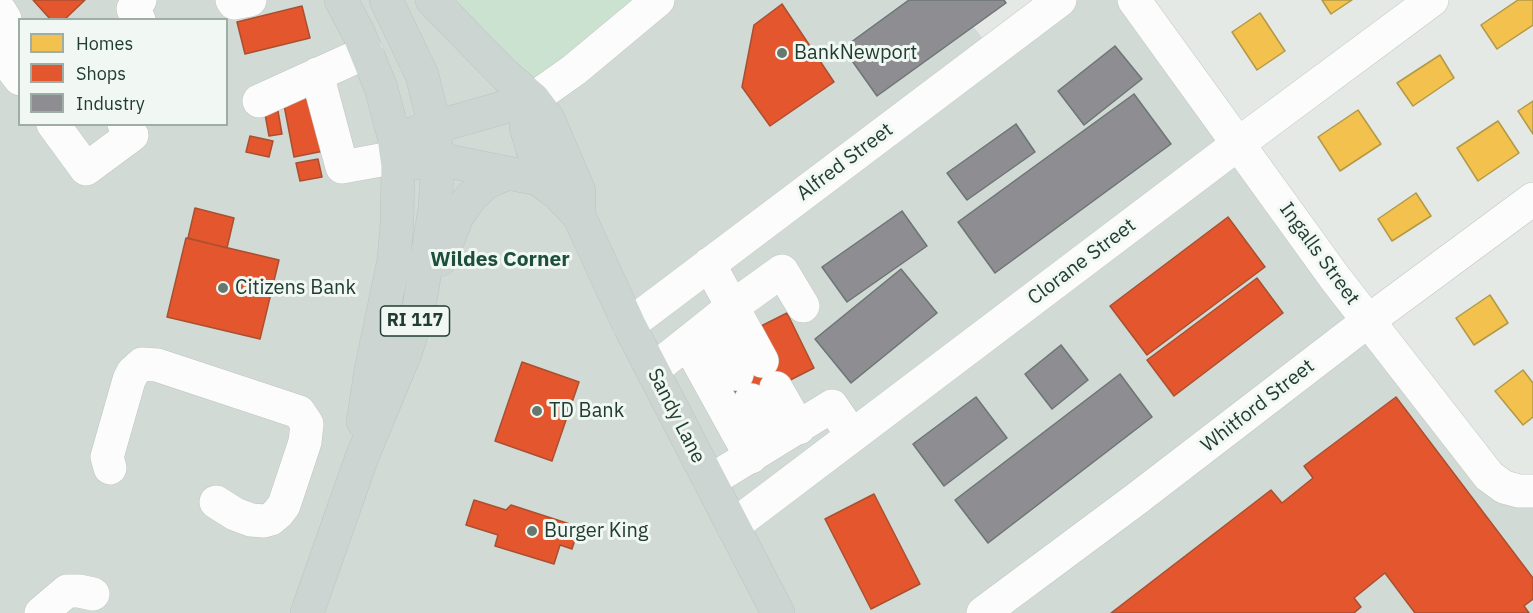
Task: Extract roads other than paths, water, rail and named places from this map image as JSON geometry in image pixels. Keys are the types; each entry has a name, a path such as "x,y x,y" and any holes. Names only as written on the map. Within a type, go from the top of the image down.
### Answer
{"main road":[{"name":"RI 117","path":"341,0 367,52 381,88 396,153 397,222 394,260 371,370 356,474"},
{"name":"RI 117","path":"307,613 356,474 406,351 419,308 435,208 436,144 422,75 386,0"},
{"name":"Sandy Lane","path":"432,0 504,74 533,99 548,118 579,191 569,206 778,613"},
{"path":"396,153 436,144 533,99"},
{"path":"436,144 508,173 538,178 569,206"},
{"path":"419,308 462,208 487,182 508,173"}],"street":[{"path":"138,18 133,9 140,0"},
{"path":"232,0 234,3 250,0"},
{"path":"533,99 574,70 658,0"},
{"name":"Alfred Street","path":"629,325 1060,0"},
{"name":"Ingalls Street","path":"1134,0 1368,321 1489,476 1504,487 1528,497"},
{"name":"Clorane Street","path":"733,526 1432,0"},
{"path":"0,11 5,19 7,62 18,76"},
{"path":"259,101 367,52"},
{"path":"317,74 342,166 396,153"},
{"path":"54,126 86,169 132,135 125,126"},
{"name":"Whitford Street","path":"983,613 1533,199"},
{"path":"709,264 711,325 772,444"},
{"path":"653,370 782,272 803,306"},
{"path":"711,325 756,381 772,444 786,485"},
{"path":"110,468 107,458 129,380 133,372 142,364 157,365 299,412 307,424 305,442 284,505 278,513 264,521 252,520 216,502"},
{"path":"710,481 832,406 852,435"},
{"path":"40,613 67,591 93,594"}],"place":[{"name":"BankNewport","path":"782,53"},
{"name":"Citizens Bank","path":"223,288"},
{"name":"TD Bank","path":"537,411"},
{"name":"Burger King","path":"532,531"}],"district":[{"name":"Wildes Corner","path":"500,260"}]}
